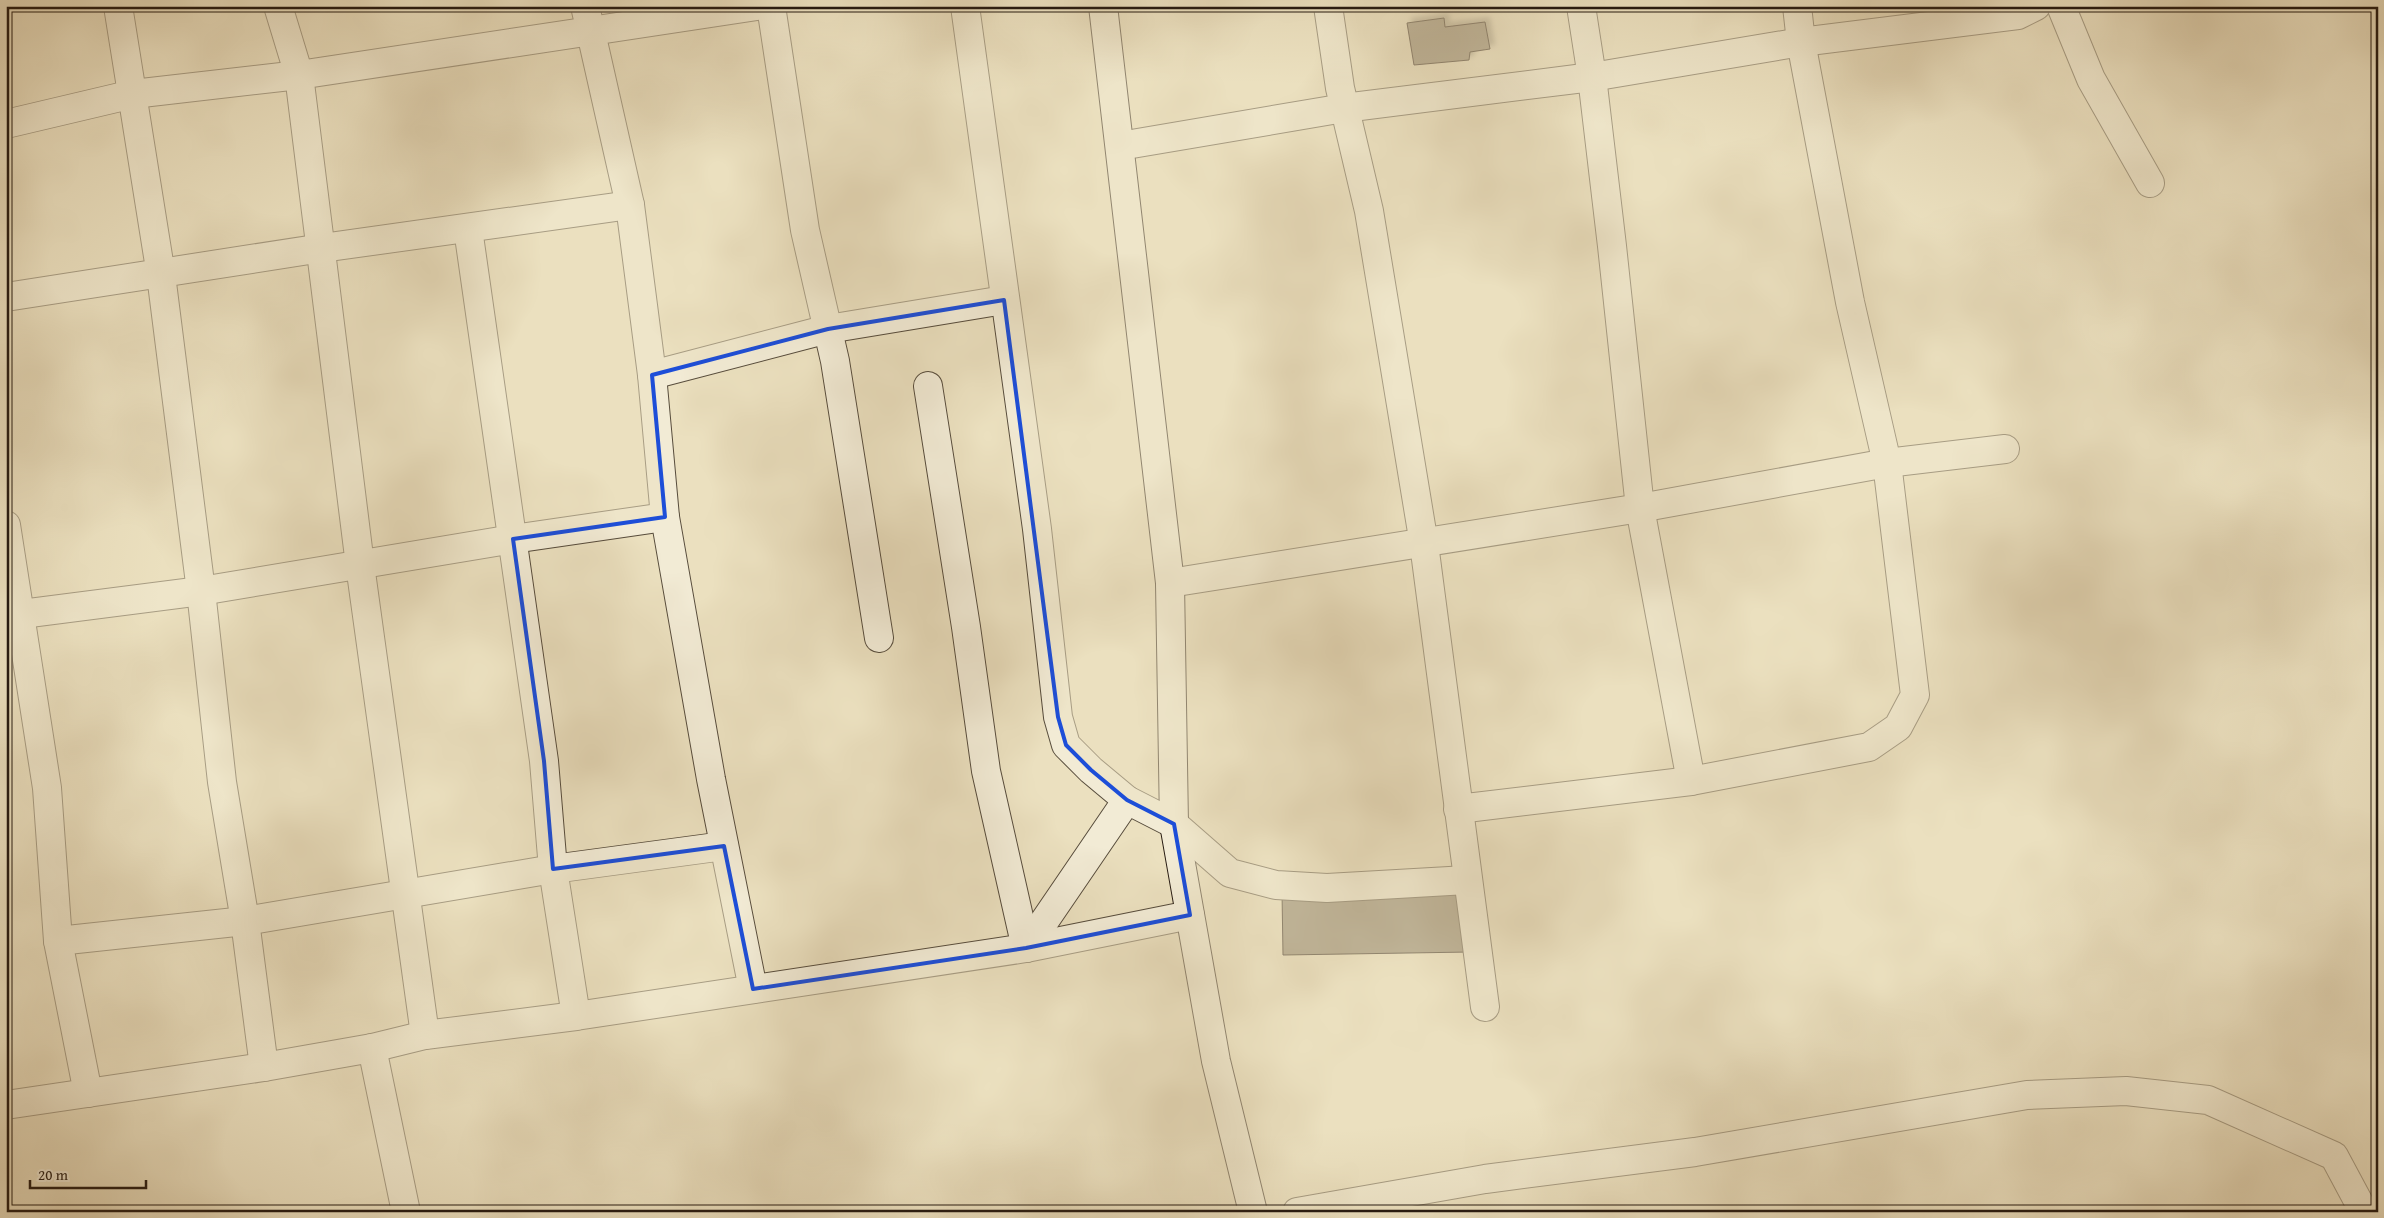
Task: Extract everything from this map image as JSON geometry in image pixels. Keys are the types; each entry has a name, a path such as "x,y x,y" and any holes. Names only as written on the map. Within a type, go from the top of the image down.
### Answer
{"street":[{"path":"118,6 161,275 201,590 222,782 246,921 264,1067"},
{"path":"278,6 299,75 360,565 425,1036"},
{"path":"6,124 132,94 299,75 588,18 757,6"},
{"path":"771,6 805,230 835,361 880,638"},
{"path":"965,6 1037,529 1058,717 1066,745 1127,800 1174,824 1230,873 1276,885 1327,888 1467,880"},
{"path":"1103,6 1170,583 1174,824 1216,1060 1253,1212"},
{"path":"1328,6 1344,108 1369,211 1424,544 1485,1007"},
{"path":"1581,6 1592,77 1640,508 1691,781"},
{"path":"1458,809 1691,781 1869,746 1898,727 1915,695 1888,463 1850,302 1801,42 1798,6"},
{"path":"1120,146 1344,108 1592,77 1801,42 2018,15 2036,6"},
{"path":"2061,6 2091,79 2150,184"},
{"path":"588,18 630,205 652,375 665,517 724,846 753,989"},
{"path":"6,297 161,275 322,248 630,205"},
{"path":"468,229 544,761 553,869 576,1016"},
{"path":"652,375 828,329 1004,300"},
{"path":"928,386 966,627 986,771 1026,948"},
{"path":"1170,583 1424,544 1640,508 1888,463 2004,449"},
{"path":"14,615 201,590 513,538 665,517"},
{"path":"6,525 14,615 46,788 58,941 88,1093"},
{"path":"1026,948 1127,800"},
{"path":"58,941 246,921 553,869 724,846"},
{"path":"6,1105 264,1067 372,1048 425,1036 576,1016 1026,948 1190,915"},
{"path":"372,1048 406,1212"},
{"path":"1296,1212 1485,1179 1695,1152 2027,1094 2126,1091 2208,1100 2334,1156 2364,1212"}],"highlighted area":[{"path":"1004,300 1058,717 1066,745 1091,770 1127,800 1174,824 1190,915 1026,948 753,989 724,846 553,869 544,761 513,539 665,517 652,375 828,329"}],"building":[{"path":"1444,18 1445,27 1485,22 1490,49 1470,52 1469,60 1414,65 1407,23"},
{"path":"1282,892 1466,894 1470,952 1283,955"}]}
